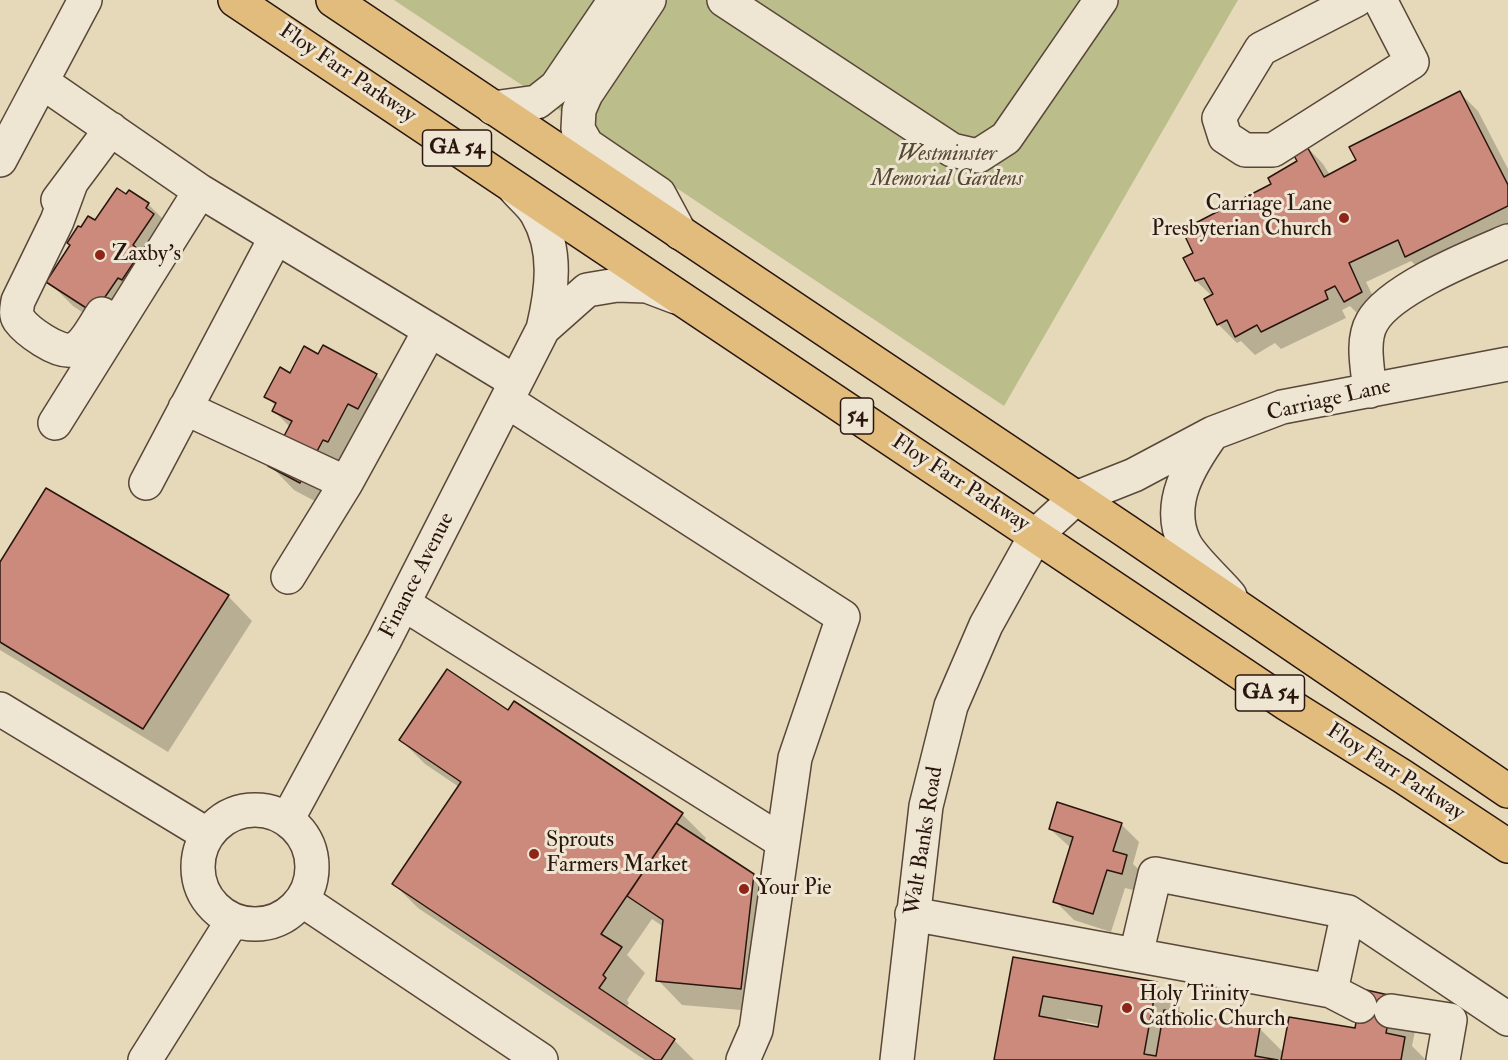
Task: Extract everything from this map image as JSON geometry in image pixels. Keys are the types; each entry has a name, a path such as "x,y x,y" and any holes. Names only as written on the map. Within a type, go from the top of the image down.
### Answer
{"main road":[{"name":"Floy Farr Parkway","path":"235,0 1287,704 1508,846"},
{"name":"GA 54","path":"333,0 1243,610 1508,791"}],"street":[{"path":"494,108 537,102 556,87 615,0"},
{"path":"649,0 586,94 579,110 578,129 587,145 659,194 680,233"},
{"path":"724,0 952,150 978,156 1006,138 1101,0"},
{"path":"1356,0 1261,49 1219,118 1226,137 1245,150 1273,150 1412,62 1380,0"},
{"path":"0,160 85,2"},
{"path":"42,82 200,191 430,330 511,392 843,617 795,758 756,1030 743,1060"},
{"path":"0,298 44,220 111,129"},
{"path":"71,183 57,220 18,302 16,313 25,325 60,350 73,350 81,344 146,249 174,232"},
{"name":"Finance Avenue","path":"288,820 404,604 543,329 551,298 552,253 537,214 510,183"},
{"path":"55,423 200,191"},
{"path":"146,483 276,237"},
{"path":"1370,391 1366,344 1371,323 1389,301 1464,260 1508,241"},
{"name":"Finance Avenue","path":"543,329 586,290 618,285 647,286 677,297"},
{"path":"288,577 346,483 430,330"},
{"name":"Carriage Lane","path":"1036,535 1076,498 1134,475 1213,433 1282,407 1508,364"},
{"path":"185,408 346,483"},
{"path":"1213,433 1192,462 1184,480 1178,506 1179,524 1184,544 1243,610"},
{"name":"Walt Banks Road","path":"897,1060 926,806 951,706 986,625 1036,535"},
{"path":"404,604 783,843"},
{"path":"0,709 208,835"},
{"path":"245,811 267,811 288,820 303,836 312,857 311,879 302,900 296,908 277,921 255,925 233,920 207,899 199,878 200,856 208,835 224,820 245,811"},
{"path":"1136,955 1155,874 1348,912 1508,1019"},
{"path":"302,900 541,1060"},
{"path":"1331,991 1348,912"},
{"path":"912,914 1331,991 1376,1009 1450,1020 1443,1060"},
{"path":"145,1060 233,920"}],"green space":[{"name":"Westminster Memorial Gardens","path":"394,0 1238,0 1004,406"}],"building":[{"name":"Carriage Lane Presbyterian Church","path":"1460,91 1508,185 1508,206 1405,257 1398,240 1349,263 1362,292 1344,302 1335,286 1325,291 1328,299 1261,332 1257,325 1235,337 1227,320 1217,325 1204,299 1213,294 1204,278 1195,281 1183,258 1193,253 1182,230 1271,184 1268,178 1297,161 1292,152 1305,143 1324,177 1356,160 1349,147"},
{"name":"Zaxby's","path":"117,188 126,194 129,190 149,203 146,208 154,214 133,245 139,250 132,260 134,262 122,280 118,278 94,313 46,282 70,245 67,243 78,226 81,227 88,216 95,220"},
{"path":"323,345 377,374 358,409 348,404 328,442 323,440 300,483 268,466 292,421 272,411 276,403 264,397 280,367 290,373 304,346 318,354"},
{"path":"46,488 229,595 143,729 0,642 0,562"},
{"name":"Sprouts Farmers Market","path":"447,669 508,710 514,701 683,813 601,934 622,947 603,975 606,978 599,988 675,1039 661,1060 655,1060 392,884 461,782 399,740"},
{"path":"1057,802 1122,823 1113,851 1127,855 1122,874 1107,870 1093,914 1053,902 1073,837 1049,829"},
{"path":"676,823 754,874 741,989 656,981 663,920 627,896"},
{"name":"Holy Trinity Catholic Church","path":"1013,957 1157,982 1144,1054 1156,1056 1164,1010 1260,1027 1255,1056 1278,1060 994,1060","holes":["1043,996 1102,1006 1098,1027 1039,1016"]},
{"name":"Holy Trinity Catholic Church","path":"1362,989 1393,996 1386,1033 1405,1037 1401,1060 1281,1060 1289,1017 1355,1028"}],"place":[{"name":"Carriage Lane Presbyterian Church","path":"1344,218"},
{"name":"Zaxby's","path":"100,255"},
{"name":"Sprouts Farmers Market","path":"534,854"},
{"name":"Your Pie","path":"744,889"},
{"name":"Holy Trinity Catholic Church","path":"1127,1008"}]}
